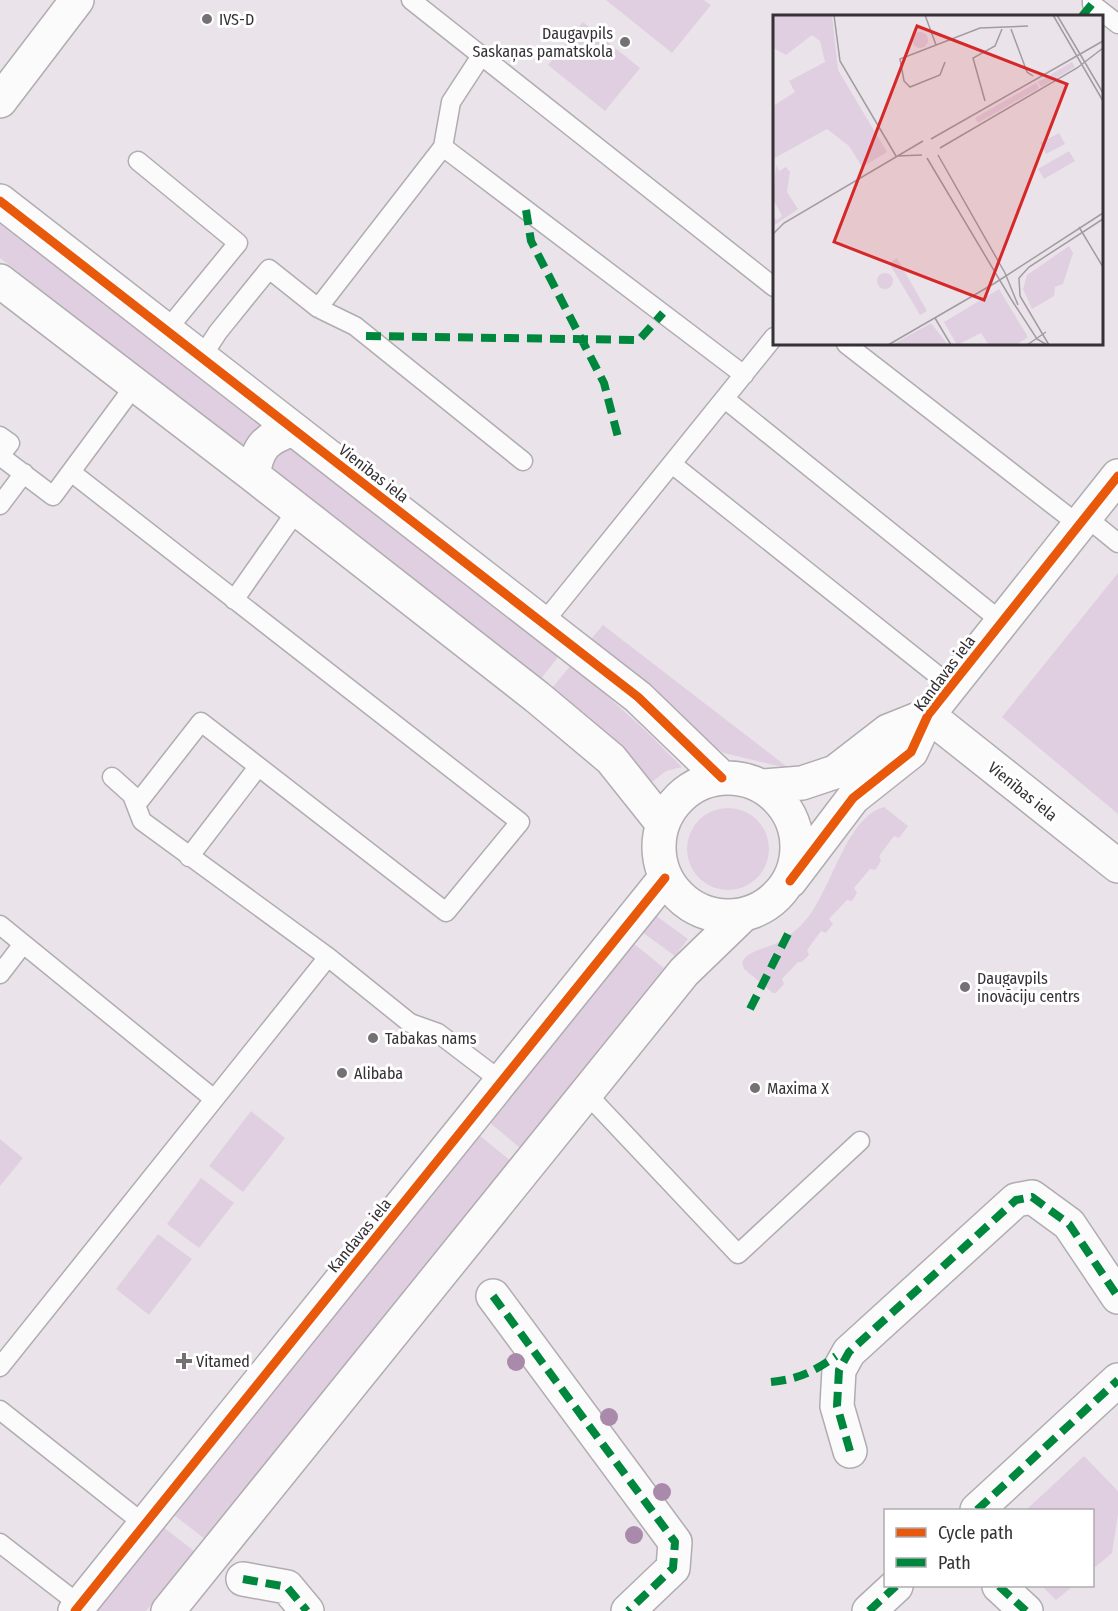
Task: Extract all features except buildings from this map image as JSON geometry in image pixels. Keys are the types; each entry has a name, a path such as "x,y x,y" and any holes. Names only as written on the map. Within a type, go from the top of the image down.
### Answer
{"street":[{"path":"0,101 78,0"},
{"name":"Vienības iela","path":"0,201 638,697 722,778"},
{"path":"0,281 537,697 611,759 662,823"},
{"path":"253,475 256,457 271,438 293,429"},
{"name":"Kandavas iela","path":"928,715 888,731 835,772 802,783 764,786 744,780 722,778 703,783 686,792 671,806 662,823 658,842 659,861 665,878 679,897 698,910 720,916 743,915 765,906 790,881 853,798 911,752 928,715 1118,476"},
{"name":"Vienības iela","path":"928,715 1118,866"},
{"path":"764,786 782,804 793,824 797,847 796,863 790,881"},
{"name":"Kandavas iela","path":"77,1608 665,878"},
{"name":"Kandavas iela","path":"168,1611 684,972 743,915"},
{"path":"850,1451 837,1406 839,1370 849,1352 1016,1200 1032,1197 1069,1224 1118,1297"},
{"path":"493,1296 675,1542 673,1568 628,1611"},
{"path":"978,1509 1118,1380"},
{"path":"243,1579 287,1587 307,1611"},
{"path":"869,1611 895,1587"},
{"path":"1000,1587 1026,1611"}],"lane":[{"path":"411,0 773,286"},
{"path":"1092,0 1092,4 1118,24"},
{"path":"318,308 443,147 451,102 482,56"},
{"path":"443,147 744,375"},
{"path":"138,161 238,243 166,331"},
{"path":"201,358 218,332 269,269 318,308 355,326 523,461"},
{"path":"544,622 773,338"},
{"path":"847,345 1083,521 1118,543"},
{"path":"0,436 10,443 0,456 53,496 135,385"},
{"path":"725,399 1002,621"},
{"path":"672,464 951,686"},
{"path":"70,472 520,822 446,912 201,722 136,805"},
{"path":"0,505 24,473"},
{"path":"234,600 297,510"},
{"path":"189,857 258,767"},
{"path":"111,777 132,795 142,821 328,957 410,1023 438,1033 501,1081"},
{"path":"0,925 214,1099"},
{"path":"0,974 23,944"},
{"path":"0,1366 328,957"},
{"path":"586,1093 738,1254 860,1141"},
{"path":"0,1410 144,1524"},
{"path":"0,1543 77,1608"}],"shaded area":[{"path":"606,0 704,0 711,5 672,53"},
{"path":"583,22 640,68 605,111 548,65"},
{"path":"0,221 261,424 243,448 0,258"},
{"path":"278,448 292,450 559,656 539,681 272,472 267,461"},
{"path":"1118,573 1118,814 1002,717"},
{"path":"603,625 790,769 724,753 704,742 590,640"},
{"path":"572,664 682,767 666,771 652,782 620,746 551,689"},
{"path":"884,807 908,826 899,838 894,836 879,856 881,861 875,870 870,869 854,888 857,893 852,901 847,900 829,919 833,924 826,933 821,931 807,950 809,955 802,962 798,962 782,979 784,984 776,993 773,993 744,969 742,962 753,952 784,939 803,923 822,895 848,841 858,826 870,814"},
{"path":"720,808 736,808 751,815 762,826 769,841 766,865 757,878 736,890 720,890 705,883 694,872 687,857 687,841 694,826 705,815"},
{"path":"655,915 688,939 675,956 642,932"},
{"path":"633,943 664,968 520,1148 489,1122"},
{"path":"251,1111 285,1138 243,1192 209,1166"},
{"path":"479,1135 511,1161 206,1540 174,1515"},
{"path":"0,1139 23,1158 0,1186"},
{"path":"201,1178 234,1203 199,1248 167,1224"},
{"path":"158,1234 192,1259 149,1315 116,1289"},
{"path":"1084,1456 1118,1491 1118,1514 1112,1553 1094,1568 1094,1509 1027,1509"},
{"path":"163,1527 194,1551 146,1611 95,1611"},
{"path":"1043,1587 1072,1587 1056,1600"}],"marked path":[{"path":"1083,15 1092,4"},
{"path":"526,210 531,241 604,383 618,437"},
{"path":"366,336 639,340 663,313"},
{"path":"750,1009 790,930"},
{"path":"850,1451 837,1406 839,1370 849,1352 1016,1200 1032,1197 1069,1224 1118,1297"},
{"path":"493,1296 675,1542 673,1568 628,1611"},
{"path":"771,1382 805,1374 836,1356"},
{"path":"978,1509 1118,1380"},
{"path":"243,1579 287,1587 307,1611"},
{"path":"869,1611 895,1587"},
{"path":"1000,1587 1026,1611"}],"cycle path":[{"path":"0,201 638,697 722,778"},
{"path":"790,881 853,798 911,752 928,715 1118,476"},
{"path":"75,1611 665,878"}],"place":[{"name":"IVS-D","path":"207,19"},
{"name":"Daugavpils Saskaņas pamatskola","path":"625,42"},
{"name":"Daugavpils inovāciju centrs","path":"965,987"},
{"name":"Tabakas nams","path":"373,1038"},
{"name":"Alibaba","path":"342,1073"},
{"name":"Maxima X","path":"755,1088"},
{"name":"Vitamed","path":"184,1361"}]}
